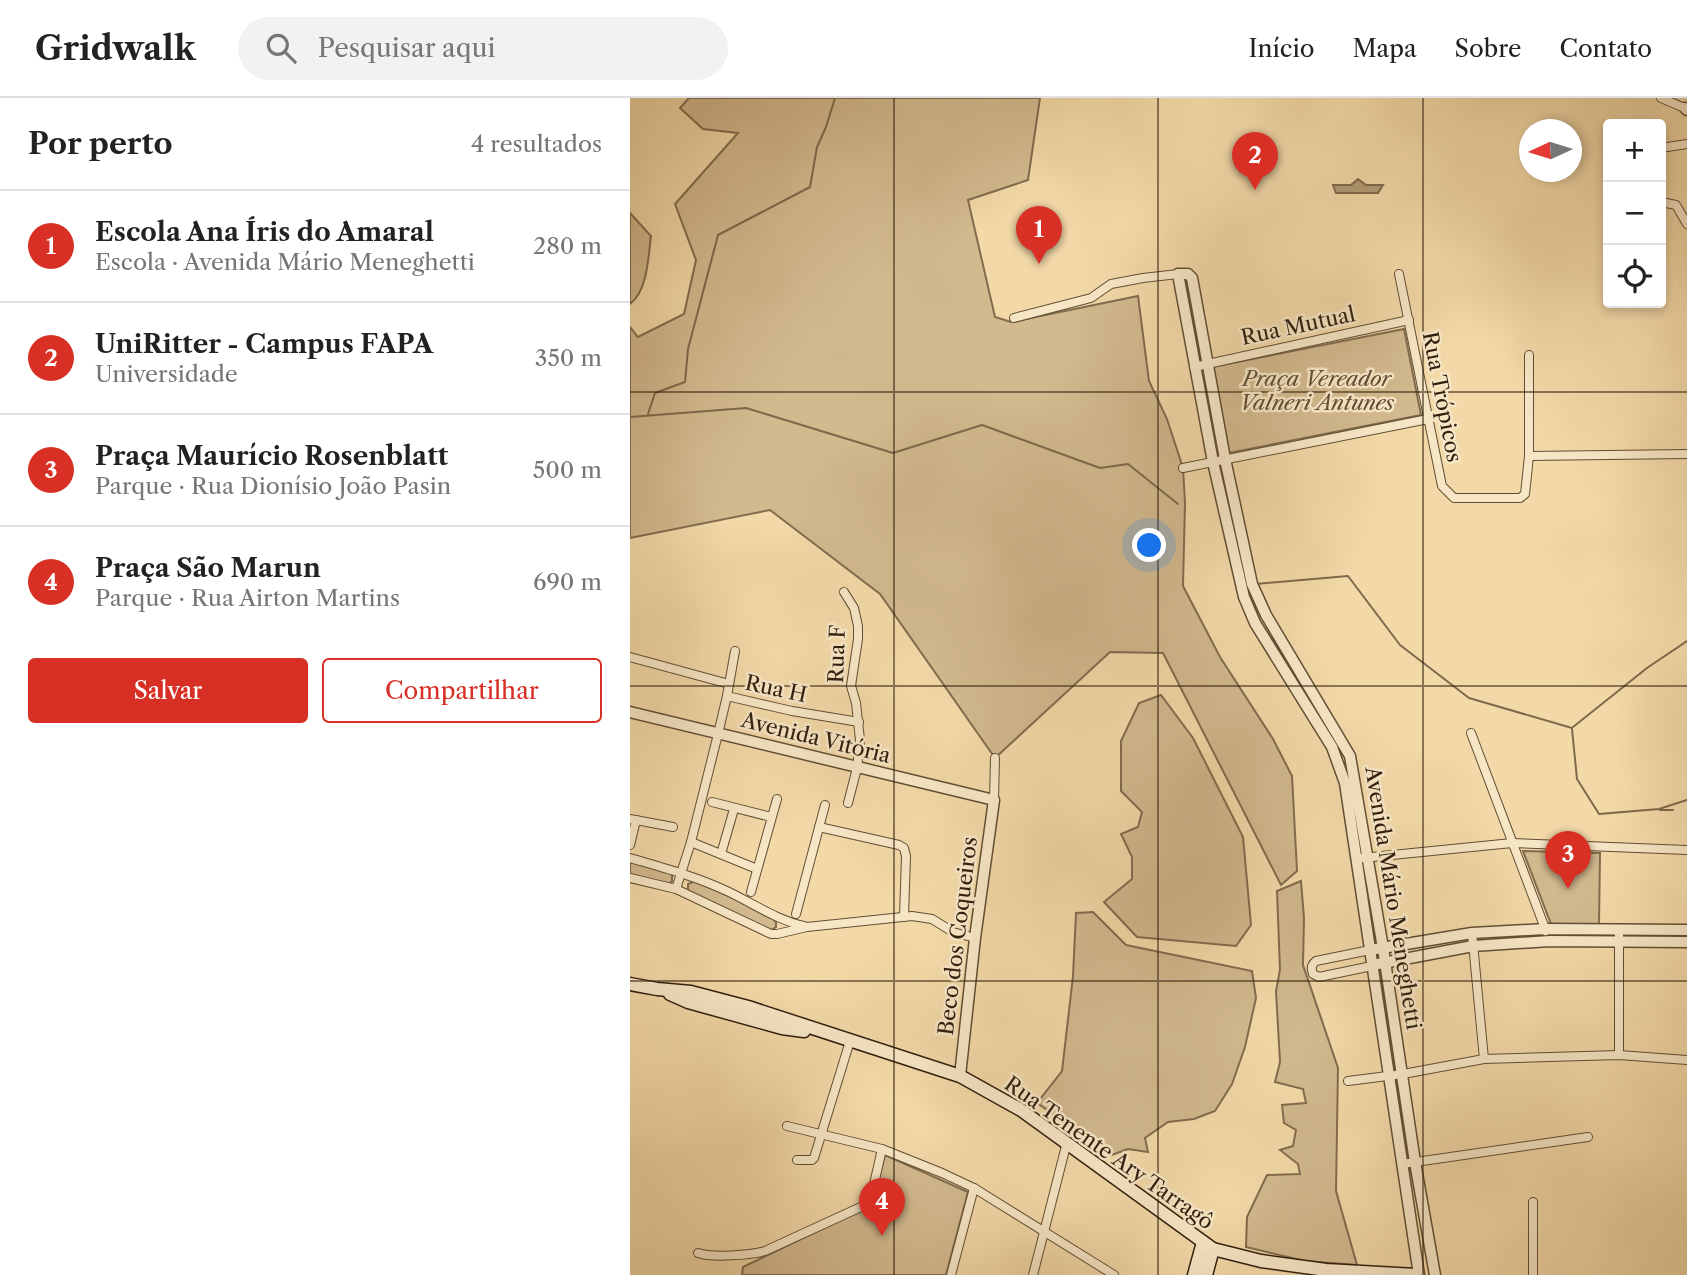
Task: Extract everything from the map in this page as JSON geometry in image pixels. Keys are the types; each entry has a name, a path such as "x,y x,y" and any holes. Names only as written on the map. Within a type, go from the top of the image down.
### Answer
{"main road":[{"name":"Rua Tenente Ary Tarragô","path":"630,984 691,992 735,1004 960,1076 1021,1110 1208,1246 1261,1261 1326,1270 1418,1275"},
{"path":"1194,1275 1208,1246"},
{"path":"1206,1275 1208,1246"}],"street":[{"path":"1661,98 1687,109"},
{"path":"1666,147 1687,144"},
{"path":"1666,203 1676,205 1687,224"},
{"path":"1014,318 1091,298 1111,284 1178,274"},
{"name":"Avenida Mário Meneghetti","path":"1418,1275 1372,966 1362,858 1350,756 1295,677 1255,623 1244,597 1213,462 1178,274 1188,274 1192,278 1225,459 1252,584 1295,677 1332,747 1345,783 1362,858 1383,948 1435,1275"},
{"name":"Rua Trópicos","path":"1399,274 1442,486 1454,498 1520,498 1525,494 1529,456"},
{"name":"Rua Mutual","path":"1194,367 1409,320"},
{"path":"1529,355 1529,456 1687,454"},
{"path":"1183,468 1428,419"},
{"name":"Rua F","path":"844,592 854,608 858,626 851,686 856,703 860,740 857,768 848,803"},
{"path":"1244,597 1256,593"},
{"path":"676,889 691,842 718,734 734,651"},
{"path":"630,657 729,684"},
{"name":"Rua H","path":"727,696 792,711 859,722"},
{"name":"Avenida Vitória","path":"630,712 994,800"},
{"path":"1471,733 1550,941"},
{"path":"1336,760 1350,756"},
{"path":"994,800 995,758"},
{"path":"751,892 777,799"},
{"name":"Beco dos Coqueiros","path":"960,1076 994,800"},
{"path":"712,802 771,817"},
{"path":"796,914 825,805"},
{"path":"721,854 734,809"},
{"path":"630,845 633,819 673,827"},
{"path":"819,827 904,848 904,917"},
{"path":"691,842 757,869"},
{"path":"1362,858 1512,843 1687,850"},
{"path":"630,858 681,873 730,892 778,918 807,927"},
{"path":"630,878 676,889 766,933 912,916 932,919 953,932 975,938"},
{"path":"774,934 780,927 778,918"},
{"path":"1687,930 1620,935 1550,941 1473,946 1318,976 1313,974 1311,968 1316,961 1472,933 1545,929 1620,935 1687,942"},
{"path":"1472,933 1484,1059"},
{"path":"1619,1055 1620,935"},
{"path":"797,1160 813,1159 850,1041"},
{"path":"1348,1081 1484,1059 1619,1055 1687,1060"},
{"path":"787,1126 882,1149 942,1173 974,1188 1114,1275"},
{"path":"1402,1164 1588,1137"},
{"path":"1033,1275 1067,1142"},
{"path":"698,1253 706,1256 756,1254 863,1206 871,1197 882,1149"},
{"path":"951,1275 974,1188"},
{"path":"1533,1202 1533,1275"}],"green space":[{"path":"689,98 1040,98 1028,180 968,200 995,317 1011,322 1138,296 1149,381 1167,419 1183,468 1183,586 1220,657 1273,739 1292,776 1297,871 1281,885 1163,653 1110,652 995,758 880,594 770,510 630,538 630,327 638,337 684,314 696,260 675,204 738,133 703,129 680,108"},
{"path":"630,213 651,236 644,282 630,304"},
{"name":"Praça Vereador Valneri Antunes","path":"1404,329 1421,415 1229,453 1212,367"},
{"path":"1161,695 1193,738 1243,837 1251,925 1236,946 1137,937 1104,902 1132,879 1132,857 1121,834 1138,827 1142,812 1121,791 1121,741 1139,703"},
{"path":"1523,851 1600,853 1599,925 1551,924"},
{"path":"630,860 672,874 672,881 669,884 630,874"},
{"path":"694,881 743,902 773,919 776,927 770,931 688,891 688,884"},
{"path":"1301,881 1304,918 1303,965 1338,1068 1336,1191 1357,1265 1305,1261 1246,1247 1247,1217 1267,1175 1300,1174 1298,1164 1280,1150 1293,1146 1296,1130 1284,1123 1282,1105 1306,1103 1303,1089 1275,1082 1280,1062 1276,991 1280,970 1277,891"},
{"path":"1093,912 1126,945 1252,971 1256,998 1245,1047 1232,1084 1215,1111 1194,1119 1168,1122 1145,1138 1148,1152 1128,1149 1112,1155 1037,1103 1062,1071 1073,976 1076,913"},
{"path":"885,1155 968,1192 946,1275 742,1275 743,1267 872,1205"}],"shaded area":[{"path":"1358,179 1366,185 1383,185 1378,193 1336,193 1333,185 1351,185"}],"waterway":[{"path":"648,414 655,393 685,382 688,349 718,235 810,187 817,147 835,98"},
{"path":"630,417 746,408 893,453 982,425 1100,468 1128,464 1178,504"},
{"path":"1256,584 1348,576 1400,645 1469,698 1572,728"},
{"path":"1573,727 1647,668 1687,641"},
{"path":"1572,729 1577,779 1599,814 1659,809 1687,800"},
{"path":"1660,810 1673,810"}],"place":[{"name":"UniRitter - Campus FAPA","path":"1255,190"},
{"name":"Escola Ana Íris do Amaral","path":"1039,264"},
{"name":"Praça Maurício Rosenblatt","path":"1568,889"},
{"name":"Praça São Marun","path":"882,1236"}]}
